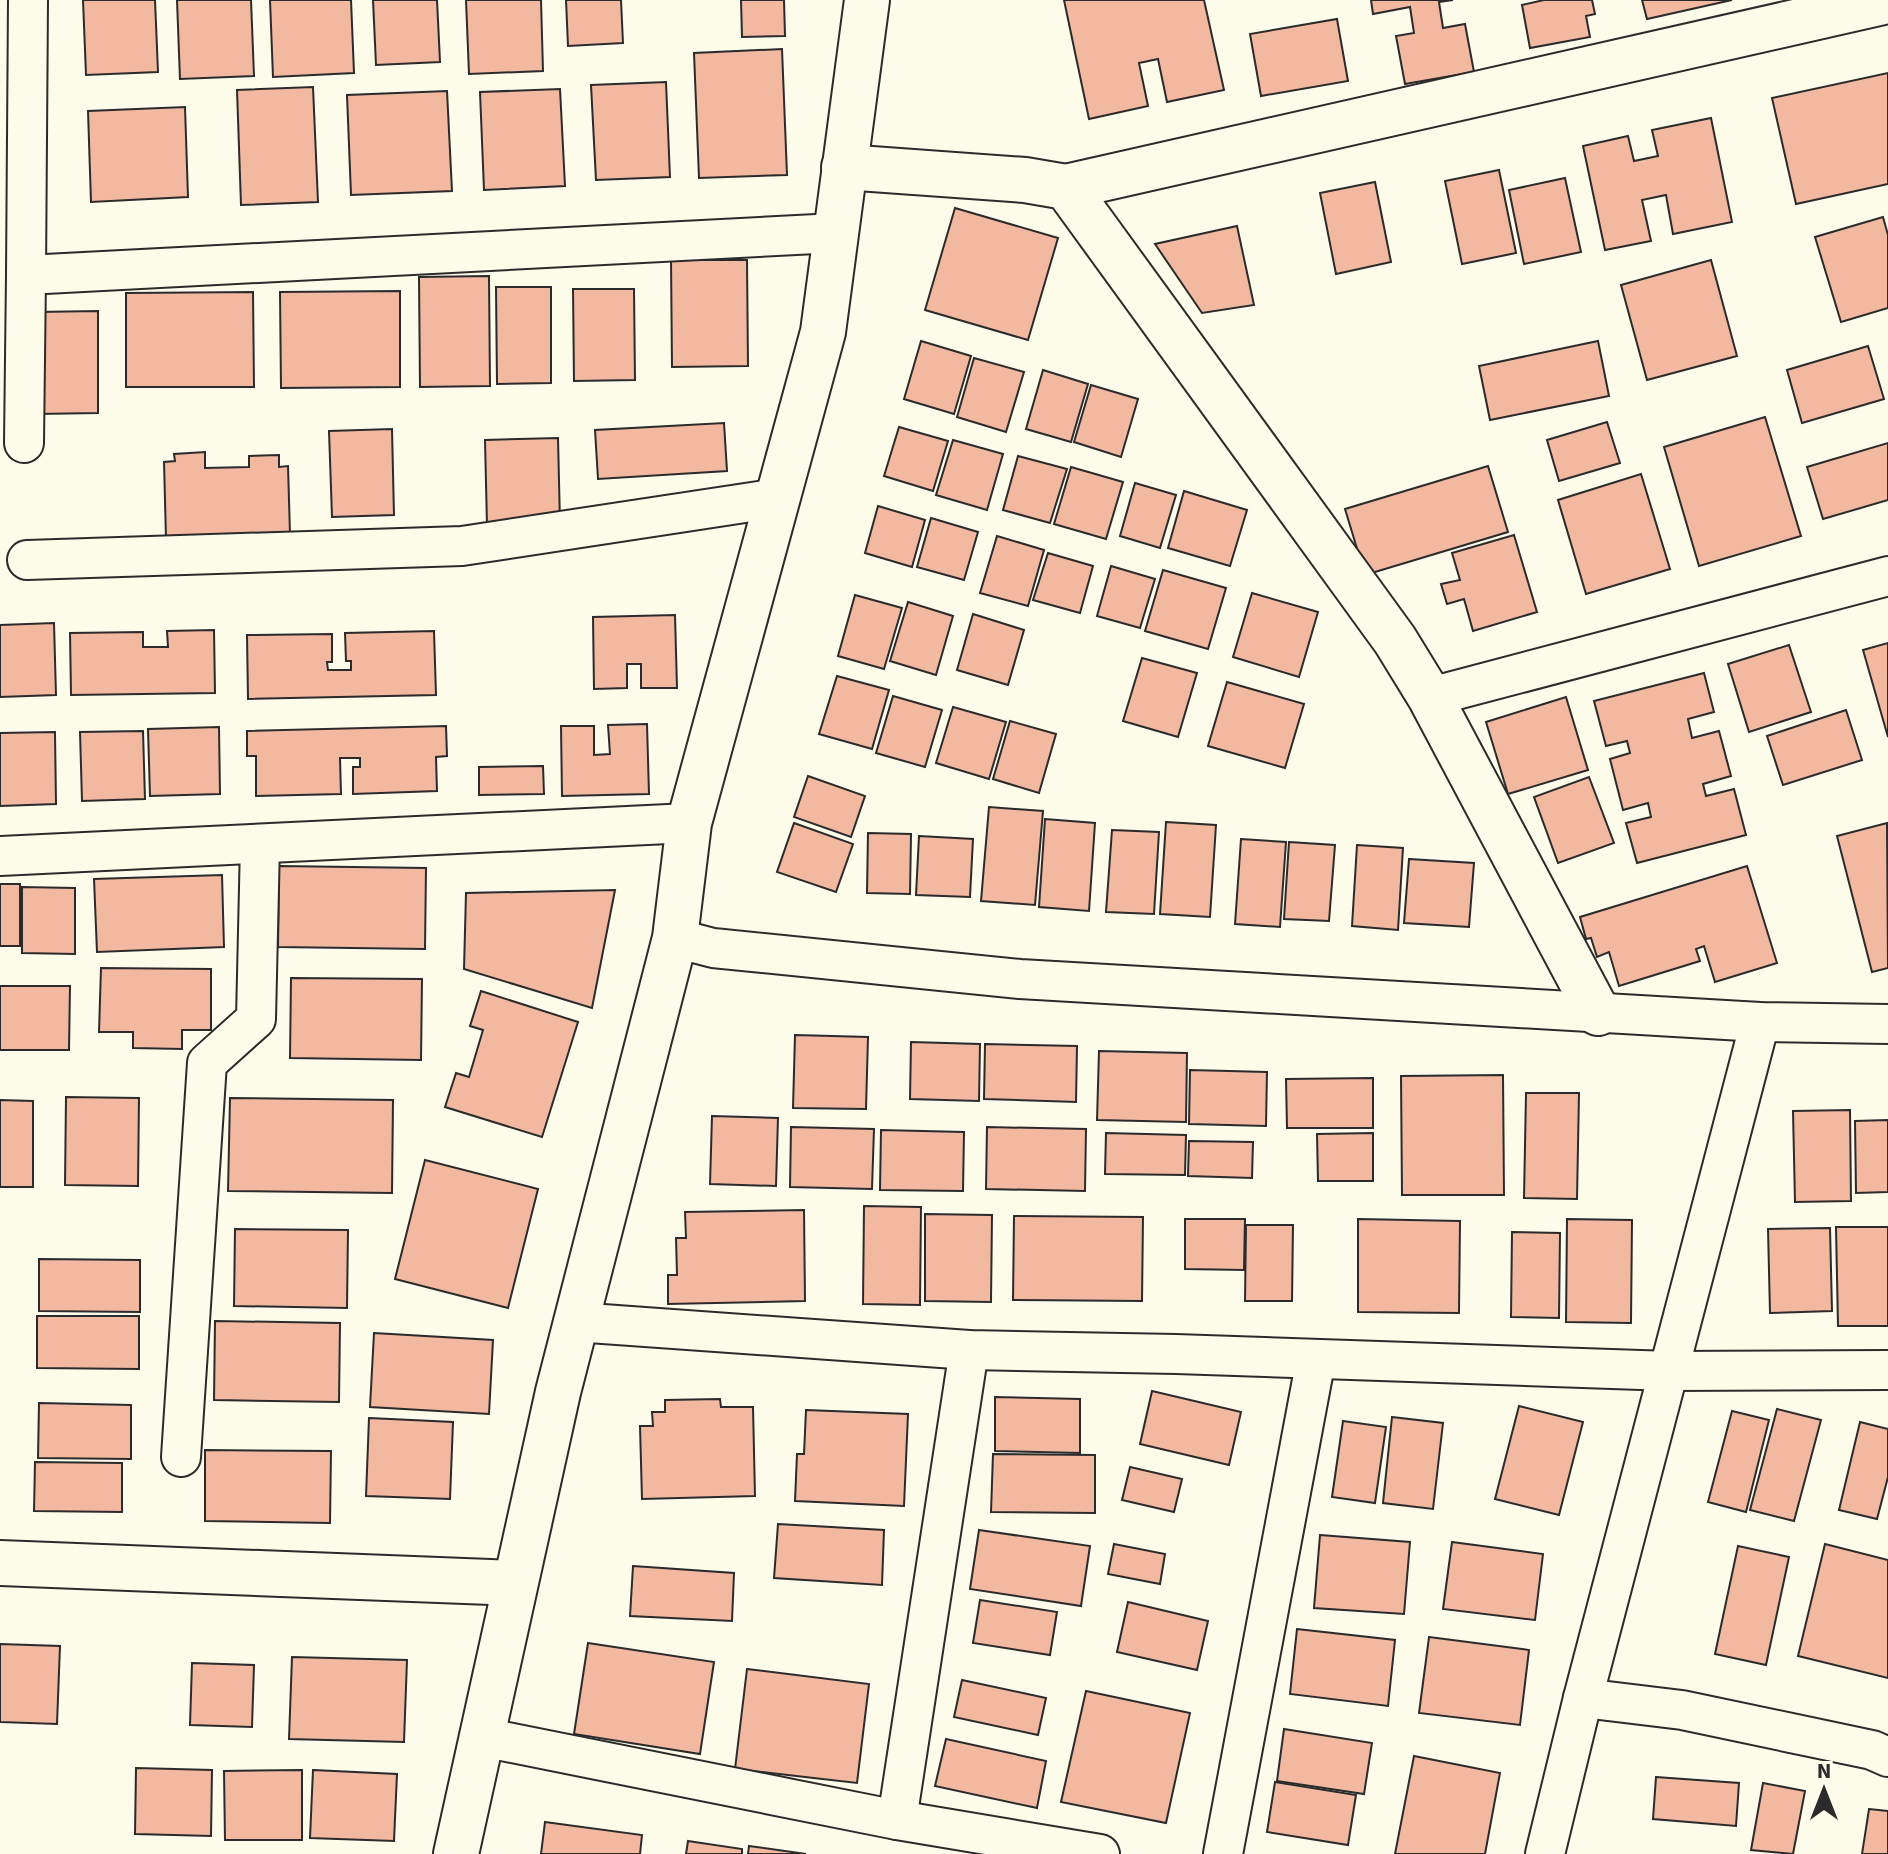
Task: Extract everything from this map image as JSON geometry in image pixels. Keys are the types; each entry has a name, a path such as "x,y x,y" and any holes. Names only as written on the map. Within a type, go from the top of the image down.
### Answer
{"street":[{"path":"24,443 26,275 13,176 28,0"},
{"path":"456,1854 575,1322 675,938 689,823 823,332 867,0"},
{"path":"844,167 1025,180 1066,187 1888,1"},
{"path":"1066,187 1395,640 1430,697 1598,1013"},
{"path":"26,275 836,233"},
{"path":"27,560 462,546 778,498"},
{"path":"1430,697 1888,576"},
{"path":"0,856 689,823"},
{"path":"181,1457 207,1063 256,1019 260,844"},
{"path":"675,938 713,948 1020,979 1760,1022 1888,1024"},
{"path":"1545,1854 1760,1022"},
{"path":"575,1322 969,1350 1670,1371 1888,1370"},
{"path":"897,1820 969,1350"},
{"path":"1223,1854 1316,1359"},
{"path":"0,1563 515,1583"},
{"path":"1583,1698 1682,1710 1872,1750 1888,1757"},
{"path":"482,1737 897,1820 1100,1854"}],"building":[{"path":"83,0 155,0 158,72 86,75"},
{"path":"177,0 251,0 254,76 180,79"},
{"path":"270,0 351,0 354,73 273,77"},
{"path":"373,0 437,0 440,62 376,65"},
{"path":"466,0 541,0 543,71 469,74"},
{"path":"566,0 621,0 623,43 568,46"},
{"path":"741,0 784,0 785,36 742,37"},
{"path":"1064,0 1204,0 1224,90 1167,102 1158,59 1139,63 1148,106 1089,119"},
{"path":"1371,0 1453,0 1439,2 1443,28 1465,24 1474,72 1405,84 1396,36 1414,33 1410,7 1373,14"},
{"path":"1544,0 1592,0 1595,14 1586,16 1590,37 1530,48 1522,5"},
{"path":"1642,0 1732,0 1647,19"},
{"path":"1337,19 1348,81 1261,96 1250,34"},
{"path":"782,49 787,175 699,178 694,53"},
{"path":"1888,73 1888,184 1796,204 1772,98"},
{"path":"666,82 670,177 596,180 591,85"},
{"path":"313,87 318,202 241,205 237,90"},
{"path":"560,89 565,186 484,190 480,92"},
{"path":"447,91 452,191 351,195 347,95"},
{"path":"185,107 188,197 91,202 88,111"},
{"path":"1711,118 1732,222 1673,234 1666,195 1642,200 1651,241 1605,250 1583,146 1628,136 1634,161 1658,156 1652,130"},
{"path":"1499,170 1516,253 1462,264 1445,181"},
{"path":"1565,178 1581,252 1524,264 1509,190"},
{"path":"1375,182 1391,262 1336,274 1320,193"},
{"path":"955,208 1058,238 1028,340 925,310"},
{"path":"1883,217 1888,235 1888,308 1841,322 1815,237"},
{"path":"1237,226 1254,305 1202,313 1155,244"},
{"path":"671,260 747,260 748,366 672,367"},
{"path":"1711,260 1737,356 1647,380 1621,285"},
{"path":"489,276 490,386 420,387 419,277"},
{"path":"496,287 551,287 551,383 497,384"},
{"path":"573,289 634,289 635,380 574,381"},
{"path":"400,291 400,387 281,388 280,292"},
{"path":"253,292 254,387 126,387 126,293"},
{"path":"98,311 98,413 37,414 36,312"},
{"path":"921,341 971,356 954,414 904,399"},
{"path":"1598,341 1609,396 1490,420 1479,366"},
{"path":"1868,346 1884,399 1802,423 1787,370"},
{"path":"974,358 1024,372 1006,432 957,417"},
{"path":"1043,370 1088,384 1071,442 1026,429"},
{"path":"1091,385 1138,399 1121,457 1074,442"},
{"path":"1765,417 1801,536 1699,566 1664,447"},
{"path":"1607,422 1620,463 1559,481 1547,440"},
{"path":"724,423 727,471 598,479 595,430"},
{"path":"899,427 948,441 933,491 884,476"},
{"path":"392,429 394,515 332,517 329,431"},
{"path":"558,438 560,523 487,526 485,440"},
{"path":"953,440 1003,454 987,510 936,495"},
{"path":"1888,443 1888,500 1823,519 1807,467"},
{"path":"205,452 205,468 249,467 249,456 279,455 279,467 288,466 290,534 166,539 164,462 175,461 174,454"},
{"path":"1018,456 1067,469 1050,523 1003,510"},
{"path":"1488,466 1508,532 1365,575 1345,509"},
{"path":"1071,467 1123,482 1106,539 1054,524"},
{"path":"1641,474 1670,569 1586,594 1558,500"},
{"path":"1135,483 1176,495 1160,548 1120,536"},
{"path":"1184,491 1247,510 1230,566 1168,548"},
{"path":"878,506 925,520 912,567 865,553"},
{"path":"931,518 978,532 964,580 917,567"},
{"path":"1514,535 1537,612 1473,631 1464,599 1447,604 1441,584 1460,580 1452,553"},
{"path":"997,536 1044,550 1028,606 980,593"},
{"path":"1048,553 1093,566 1080,613 1033,600"},
{"path":"1111,566 1155,579 1140,628 1097,616"},
{"path":"1163,570 1226,588 1208,649 1145,631"},
{"path":"1252,593 1318,612 1299,677 1233,657"},
{"path":"855,595 902,608 884,669 838,656"},
{"path":"908,602 953,616 936,675 890,661"},
{"path":"973,614 1024,630 1008,685 957,670"},
{"path":"675,615 677,688 641,688 641,664 627,664 627,688 594,689 593,617"},
{"path":"54,623 56,695 0,697 0,625"},
{"path":"214,630 215,693 71,695 70,633 143,632 143,647 168,647 167,631"},
{"path":"434,631 436,695 248,699 247,635 332,634 332,662 327,662 328,670 351,670 351,661 346,661 345,633"},
{"path":"1888,643 1888,737 1863,650"},
{"path":"1789,645 1811,712 1749,732 1728,664"},
{"path":"1142,658 1197,673 1178,737 1123,721"},
{"path":"1704,673 1714,712 1688,719 1692,738 1719,731 1731,776 1703,784 1706,796 1734,789 1746,835 1637,863 1626,823 1651,817 1648,803 1623,810 1610,759 1630,753 1627,741 1606,746 1594,701"},
{"path":"837,676 889,690 872,749 819,734"},
{"path":"1227,682 1304,704 1285,768 1208,746"},
{"path":"893,696 942,710 925,767 876,753"},
{"path":"1566,697 1588,770 1508,794 1486,722"},
{"path":"953,707 1006,722 989,779 936,763"},
{"path":"1846,710 1862,760 1783,785 1767,736"},
{"path":"1010,721 1056,734 1039,793 993,779"},
{"path":"647,724 649,794 562,796 561,726 594,726 594,755 610,754 608,725"},
{"path":"446,726 447,756 436,757 437,791 353,794 353,767 360,767 360,758 340,758 341,794 256,796 256,756 247,756 247,731"},
{"path":"219,727 220,794 150,796 148,729"},
{"path":"143,731 145,799 82,801 80,732"},
{"path":"55,732 56,804 0,806 0,733"},
{"path":"543,766 544,794 479,795 479,767"},
{"path":"808,776 865,796 851,837 794,817"},
{"path":"1589,777 1614,843 1558,863 1534,797"},
{"path":"989,807 1043,811 1035,905 981,901"},
{"path":"1045,819 1095,823 1089,911 1039,907"},
{"path":"1166,822 1216,825 1210,917 1160,914"},
{"path":"794,823 853,844 836,892 777,872"},
{"path":"1887,823 1888,968 1872,972 1837,836"},
{"path":"1112,830 1159,832 1154,914 1106,912"},
{"path":"868,833 911,834 910,894 867,893"},
{"path":"919,836 973,839 970,897 916,895"},
{"path":"1241,839 1286,842 1280,927 1235,924"},
{"path":"1289,842 1335,845 1329,921 1284,919"},
{"path":"1357,845 1403,848 1398,930 1352,926"},
{"path":"1409,859 1474,863 1469,927 1404,923"},
{"path":"279,866 426,868 425,949 278,947"},
{"path":"1747,866 1777,963 1715,982 1704,946 1696,949 1700,961 1619,986 1609,952 1597,957 1591,938 1586,939 1580,917"},
{"path":"222,875 224,947 97,952 94,879"},
{"path":"0,884 20,884 20,946 0,946"},
{"path":"22,887 75,888 75,954 22,953"},
{"path":"615,890 592,1008 464,969 466,893"},
{"path":"101,968 211,969 211,1030 182,1030 182,1049 133,1048 133,1032 99,1032"},
{"path":"291,978 422,979 421,1060 290,1058"},
{"path":"0,986 70,986 69,1050 0,1050"},
{"path":"481,991 578,1022 542,1137 445,1107 456,1073 469,1077 483,1030 470,1026"},
{"path":"795,1035 868,1037 866,1109 793,1108"},
{"path":"911,1042 980,1044 979,1101 910,1099"},
{"path":"985,1044 1077,1046 1076,1102 984,1099"},
{"path":"1099,1051 1187,1053 1186,1122 1097,1120"},
{"path":"1190,1070 1267,1072 1266,1126 1189,1124"},
{"path":"1503,1075 1504,1195 1402,1195 1401,1076"},
{"path":"1373,1078 1373,1128 1287,1128 1286,1079"},
{"path":"1526,1093 1579,1093 1577,1199 1524,1198"},
{"path":"66,1097 139,1098 138,1186 65,1185"},
{"path":"230,1098 393,1100 392,1193 228,1191"},
{"path":"0,1100 33,1101 33,1187 0,1187"},
{"path":"1850,1110 1851,1201 1795,1202 1793,1111"},
{"path":"712,1116 778,1118 776,1186 710,1184"},
{"path":"1888,1120 1888,1192 1856,1193 1855,1121"},
{"path":"791,1127 874,1129 872,1189 790,1187"},
{"path":"987,1127 1086,1129 1085,1191 986,1189"},
{"path":"881,1130 964,1132 963,1191 880,1190"},
{"path":"1106,1133 1186,1135 1185,1175 1105,1174"},
{"path":"1373,1133 1373,1181 1318,1181 1317,1134"},
{"path":"1189,1141 1253,1142 1252,1178 1188,1176"},
{"path":"425,1160 538,1189 508,1308 395,1279"},
{"path":"864,1206 921,1207 920,1305 863,1304"},
{"path":"804,1210 805,1301 668,1304 668,1275 677,1275 676,1238 686,1238 685,1212"},
{"path":"925,1214 992,1215 991,1302 925,1301"},
{"path":"1014,1216 1143,1217 1142,1301 1013,1300"},
{"path":"1185,1219 1245,1219 1244,1270 1185,1269"},
{"path":"1358,1219 1460,1221 1459,1313 1358,1312"},
{"path":"1567,1219 1632,1220 1631,1323 1566,1322"},
{"path":"1246,1225 1293,1225 1292,1301 1245,1301"},
{"path":"1836,1227 1888,1227 1888,1326 1838,1326"},
{"path":"1830,1228 1832,1311 1770,1313 1768,1229"},
{"path":"235,1229 348,1230 347,1308 234,1306"},
{"path":"1512,1232 1560,1233 1559,1318 1511,1317"},
{"path":"39,1259 140,1260 140,1312 39,1311"},
{"path":"37,1316 139,1316 139,1369 37,1368"},
{"path":"215,1321 340,1323 339,1402 214,1400"},
{"path":"374,1333 493,1340 489,1414 370,1407"},
{"path":"1152,1391 1241,1412 1229,1465 1140,1444"},
{"path":"995,1397 1080,1399 1080,1453 995,1451"},
{"path":"720,1399 721,1407 753,1407 755,1496 642,1499 640,1426 653,1426 652,1412 665,1412 665,1400"},
{"path":"39,1403 131,1405 131,1459 38,1458"},
{"path":"1519,1406 1583,1422 1559,1515 1495,1499"},
{"path":"1777,1409 1821,1420 1794,1521 1750,1510"},
{"path":"806,1410 908,1414 904,1506 795,1501 797,1454 804,1454"},
{"path":"1732,1411 1769,1420 1746,1512 1708,1502"},
{"path":"1392,1417 1443,1423 1433,1509 1383,1503"},
{"path":"369,1418 453,1422 450,1499 366,1496"},
{"path":"1343,1421 1386,1427 1375,1503 1332,1497"},
{"path":"1860,1422 1888,1429 1888,1477 1877,1519 1839,1510"},
{"path":"205,1450 331,1451 330,1523 205,1521"},
{"path":"993,1454 1095,1455 1095,1513 991,1512"},
{"path":"35,1462 122,1463 122,1512 34,1511"},
{"path":"1130,1467 1182,1479 1174,1512 1122,1500"},
{"path":"778,1524 884,1530 882,1585 774,1578"},
{"path":"979,1530 1090,1546 1081,1606 970,1589"},
{"path":"1320,1535 1410,1542 1404,1614 1314,1608"},
{"path":"1452,1542 1543,1554 1535,1620 1443,1609"},
{"path":"1114,1544 1165,1554 1160,1584 1108,1574"},
{"path":"1825,1544 1888,1560 1888,1678 1798,1656"},
{"path":"1738,1546 1789,1557 1766,1665 1715,1654"},
{"path":"633,1566 734,1573 732,1621 630,1616"},
{"path":"980,1600 1057,1612 1050,1655 973,1643"},
{"path":"1128,1602 1208,1621 1197,1670 1117,1652"},
{"path":"1297,1629 1395,1640 1388,1706 1290,1694"},
{"path":"1429,1637 1529,1650 1520,1725 1419,1713"},
{"path":"588,1643 714,1662 700,1754 574,1734"},
{"path":"0,1644 60,1646 57,1724 0,1722"},
{"path":"292,1657 407,1660 404,1742 289,1739"},
{"path":"192,1663 254,1665 252,1727 190,1725"},
{"path":"747,1669 869,1684 857,1783 735,1769"},
{"path":"962,1680 1046,1698 1038,1735 954,1717"},
{"path":"1086,1691 1190,1713 1166,1823 1061,1802"},
{"path":"1284,1729 1372,1743 1364,1794 1277,1781"},
{"path":"946,1739 1046,1761 1037,1808 935,1786"},
{"path":"1414,1756 1500,1773 1485,1854 1395,1854"},
{"path":"136,1768 212,1770 211,1836 135,1834"},
{"path":"302,1770 302,1840 225,1840 224,1771"},
{"path":"313,1770 397,1774 394,1841 310,1838"},
{"path":"1656,1777 1739,1783 1736,1826 1653,1819"},
{"path":"1275,1782 1356,1795 1348,1845 1267,1832"},
{"path":"1763,1783 1805,1791 1793,1854 1751,1850"},
{"path":"1869,1809 1888,1811 1888,1854 1862,1854"},
{"path":"545,1822 642,1835 640,1854 541,1854"},
{"path":"688,1841 742,1849 742,1854 686,1854"},
{"path":"749,1846 806,1854 748,1854"}]}
